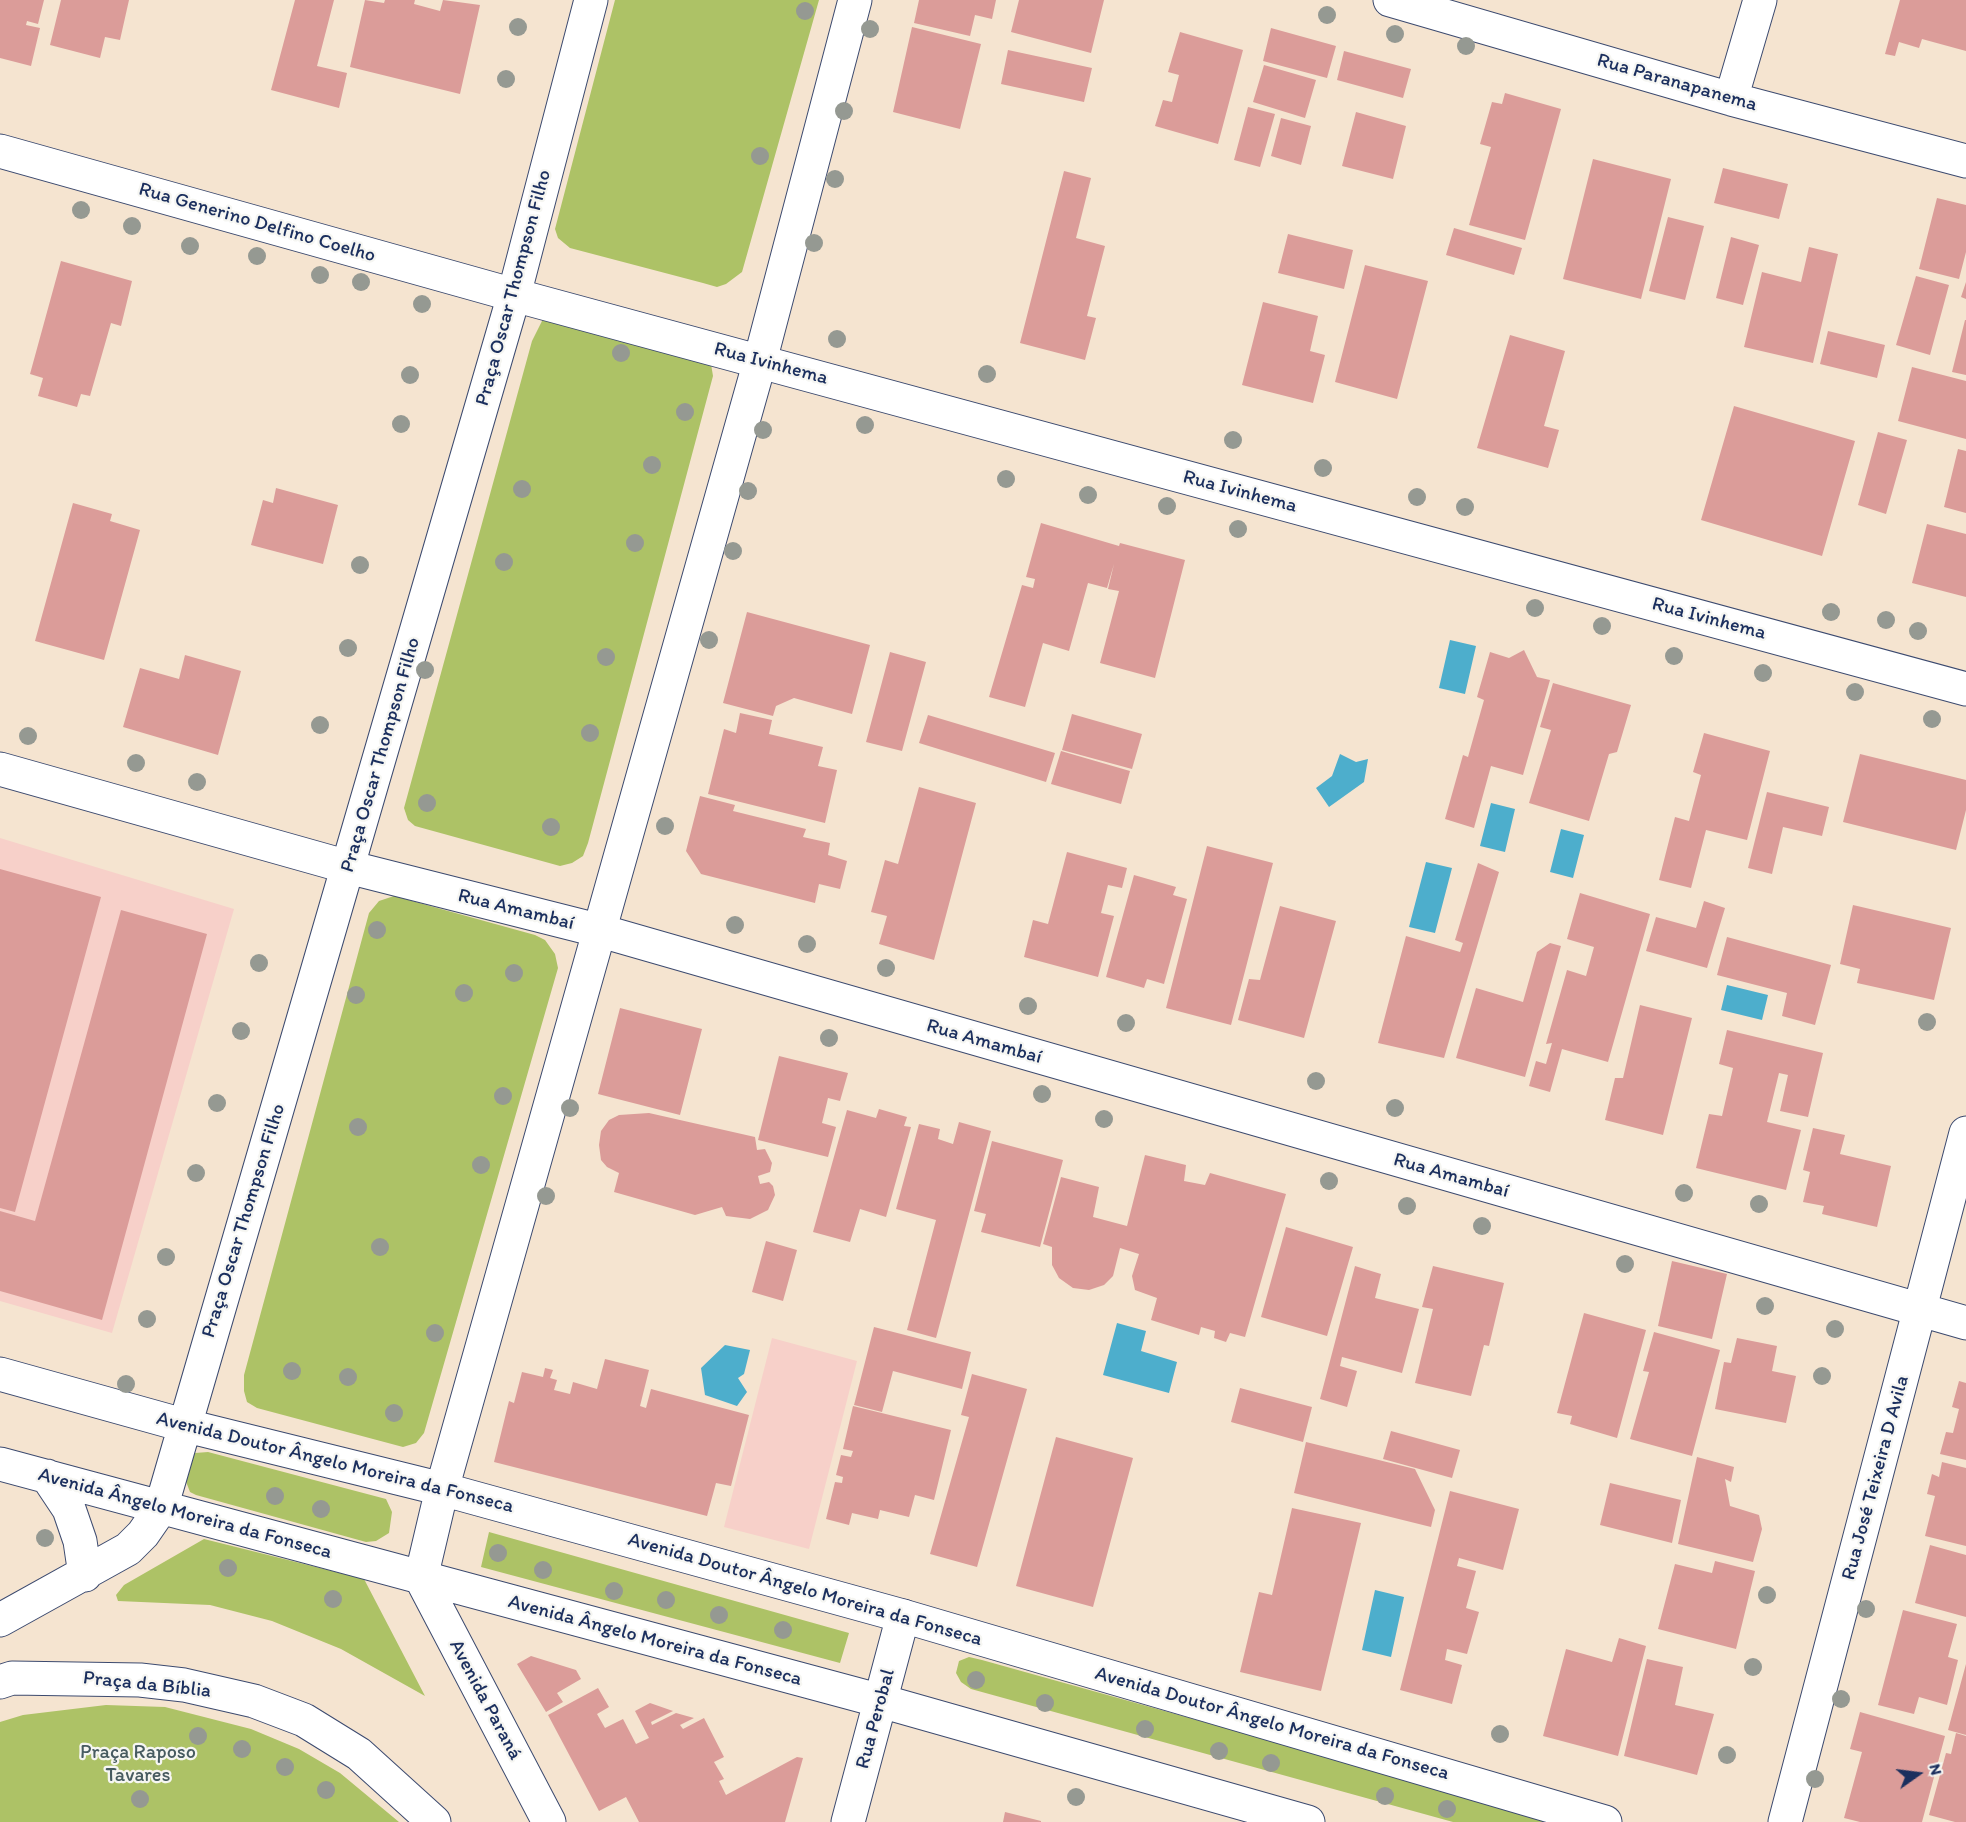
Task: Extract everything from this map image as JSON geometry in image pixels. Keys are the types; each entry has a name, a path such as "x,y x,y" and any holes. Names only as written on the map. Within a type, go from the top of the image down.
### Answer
{"street":[{"name":"Praça Oscar Thompson Filho","path":"0,1620 85,1575 128,1549 143,1534 161,1508 183,1425 514,295 591,0"},
{"path":"421,1578 442,1489 760,361 855,0"},
{"name":"Rua Paranapanema","path":"1390,0 1731,99 1966,160"},
{"path":"1731,99 1760,0"},
{"name":"Rua Generino Delfino Coelho","path":"0,151 514,295"},
{"name":"Rua Ivinhema","path":"514,295 1966,689"},
{"name":"Rua Amambaí","path":"0,769 348,867 601,931 1966,1323"},
{"name":"Rua José Teixeira D Avila","path":"1785,1822 1966,1133"},
{"name":"Avenida Doutor Ângelo Moreira da Fonseca","path":"0,1374 183,1425 442,1489 903,1616 1605,1822"},
{"name":"Avenida Ângelo Moreira da Fonseca","path":"0,1464 881,1701 1308,1822"},
{"path":"47,1476 69,1509 80,1541 85,1575"},
{"name":"Avenida Paraná","path":"421,1578 549,1822"},
{"name":"Rua Perobal","path":"848,1822 903,1616"},
{"name":"Praça da Bíblia","path":"4,1680 140,1680 184,1685 254,1701 304,1720 359,1754 434,1822"}],"shaded area":[{"path":"0,838 234,909 112,1333 0,1301"},
{"path":"772,1338 857,1361 809,1549 724,1527"}],"green space":[{"path":"615,0 819,0 742,272 726,284 717,287 570,248 558,238 555,229"},
{"path":"545,315 711,364 713,376 588,843 583,856 572,863 560,866 415,826 408,820 404,808 532,341"},
{"path":"394,896 535,935 545,940 555,954 558,968 424,1433 416,1443 403,1447 257,1408 247,1402 244,1391 244,1375 369,913 379,901"},
{"path":"208,1452 386,1499 392,1512 389,1533 376,1541 366,1542 196,1495 190,1492 185,1479 189,1459 195,1453"},
{"path":"489,1532 849,1633 840,1663 481,1567"},
{"path":"204,1539 364,1579 425,1696 341,1649 272,1621 210,1605 118,1601 116,1595 124,1585"},
{"path":"969,1657 1562,1822 1453,1822 971,1689 961,1682 956,1673 959,1661"},
{"name":"Praça Raposo Tavares","path":"106,1705 165,1707 251,1729 299,1749 340,1773 399,1822 0,1822 0,1722 23,1715"}],"water":[{"path":"1450,640 1476,646 1465,694 1439,688"},
{"path":"1340,754 1356,762 1368,759 1364,782 1329,807 1316,788 1332,776"},
{"path":"1491,803 1515,809 1505,852 1480,846"},
{"path":"1561,829 1584,835 1573,878 1550,872"},
{"path":"1426,862 1452,868 1435,933 1409,927"},
{"path":"1727,985 1768,995 1762,1020 1721,1010"},
{"path":"1117,1323 1146,1331 1141,1351 1177,1362 1169,1393 1103,1375"},
{"path":"725,1345 750,1350 744,1374 738,1378 747,1392 737,1406 705,1395 701,1368"},
{"path":"1375,1590 1404,1597 1391,1657 1362,1650"}],"building":[{"path":"0,0 44,0 38,24 27,21 26,25 40,28 31,66 0,58"},
{"path":"61,0 129,0 120,40 105,37 100,58 50,45"},
{"path":"295,0 334,0 317,66 347,73 339,108 271,90"},
{"path":"365,0 384,3 385,0 415,0 414,4 440,11 443,0 480,5 460,94 350,67"},
{"path":"919,0 996,0 992,19 975,15 970,36 914,23"},
{"path":"1019,0 1104,0 1091,53 1011,32"},
{"path":"1900,0 1966,0 1966,51 1922,39 1919,48 1899,42 1895,56 1885,54"},
{"path":"912,27 981,44 960,129 893,112"},
{"path":"1271,28 1336,46 1327,78 1263,61"},
{"path":"1180,32 1243,50 1218,144 1155,126 1163,100 1172,102 1179,75 1168,72"},
{"path":"1008,50 1092,68 1084,102 1001,84"},
{"path":"1344,51 1411,69 1403,98 1337,80"},
{"path":"1264,65 1316,80 1305,118 1253,102"},
{"path":"1505,93 1561,109 1525,240 1469,225 1491,147 1480,144 1492,102 1502,104"},
{"path":"1248,107 1275,114 1260,167 1234,160"},
{"path":"1356,112 1406,126 1393,179 1342,166"},
{"path":"1281,118 1311,126 1301,165 1271,156"},
{"path":"1593,159 1671,179 1641,299 1563,279"},
{"path":"1723,168 1788,184 1779,219 1714,203"},
{"path":"1064,171 1091,178 1076,238 1105,246 1087,316 1096,318 1085,360 1020,343"},
{"path":"1937,198 1966,205 1966,252 1959,279 1919,269"},
{"path":"1668,217 1704,226 1685,300 1649,291"},
{"path":"1454,228 1522,248 1514,275 1446,255"},
{"path":"1288,234 1353,250 1344,289 1278,273"},
{"path":"1731,237 1759,245 1743,305 1716,298"},
{"path":"1809,247 1838,254 1813,363 1744,347 1762,272 1801,282"},
{"path":"61,261 132,281 121,326 111,323 90,396 81,394 77,407 38,396 43,378 30,374"},
{"path":"1365,265 1428,281 1397,399 1335,382"},
{"path":"1916,276 1949,285 1930,355 1896,345"},
{"path":"1966,282 1966,299 1961,297"},
{"path":"1263,302 1318,316 1310,351 1325,355 1313,403 1242,385"},
{"path":"1966,320 1966,375 1952,372"},
{"path":"1828,331 1885,345 1877,378 1820,364"},
{"path":"1510,335 1565,351 1544,426 1559,430 1548,468 1477,448"},
{"path":"1912,367 1966,381 1966,439 1898,421"},
{"path":"1734,406 1855,441 1822,556 1701,520"},
{"path":"1878,432 1907,440 1886,514 1858,505"},
{"path":"1958,449 1966,451 1966,513 1944,507"},
{"path":"276,488 338,505 323,564 251,545 263,500 273,503"},
{"path":"73,503 112,514 110,521 140,530 104,660 35,641"},
{"path":"1041,523 1119,546 1120,543 1185,560 1155,678 1100,663 1119,591 1108,589 1114,564 1107,588 1088,583 1069,651 1043,643 1025,707 989,697 1022,585 1033,588 1035,579 1026,577"},
{"path":"1927,524 1966,534 1966,597 1912,583"},
{"path":"747,612 870,645 852,714 794,698 776,706 773,716 723,703"},
{"path":"1524,650 1537,677 1550,680 1523,775 1491,766 1474,828 1445,819 1463,755 1468,757 1484,700 1477,697 1490,652 1509,658"},
{"path":"890,652 926,662 902,751 866,742"},
{"path":"185,655 241,671 218,755 123,727 140,668 179,679"},
{"path":"1553,683 1631,705 1617,752 1609,754 1589,821 1529,803 1551,730 1540,727"},
{"path":"740,713 772,720 769,734 823,747 818,766 837,770 825,823 708,794 724,729 736,733"},
{"path":"1072,714 1142,734 1132,769 1062,750"},
{"path":"928,715 1055,753 1046,782 919,743"},
{"path":"1704,733 1770,751 1747,840 1706,830 1691,888 1659,880 1675,817 1689,821 1701,775 1693,772"},
{"path":"1061,751 1130,771 1121,804 1051,784"},
{"path":"1860,754 1966,780 1966,810 1956,850 1843,822"},
{"path":"919,787 976,803 934,960 879,944 887,916 871,912 885,860 898,864"},
{"path":"1767,792 1829,807 1822,836 1783,827 1772,874 1748,868"},
{"path":"700,796 735,805 733,811 806,829 803,837 830,843 828,855 847,861 840,889 819,884 815,903 701,874 686,851"},
{"path":"1207,846 1273,863 1231,1025 1166,1008"},
{"path":"1067,852 1127,868 1122,888 1108,885 1101,913 1114,916 1098,977 1024,957 1033,920 1048,924"},
{"path":"1478,863 1499,872 1444,1058 1378,1043 1406,936 1460,952 1463,943 1455,940"},
{"path":"0,869 101,897 15,1212 0,1208"},
{"path":"1134,875 1176,887 1173,895 1187,899 1164,984 1147,979 1144,988 1106,977"},
{"path":"1580,893 1650,914 1608,1062 1562,1049 1550,1092 1529,1086 1536,1061 1546,1064 1552,1043 1546,1044 1567,970 1586,976 1594,947 1567,939"},
{"path":"1704,901 1725,908 1707,968 1646,951 1656,917 1696,928"},
{"path":"1853,905 1951,928 1934,1000 1857,983 1860,969 1840,964"},
{"path":"1280,906 1336,921 1304,1038 1238,1020 1249,979 1260,980"},
{"path":"121,910 207,934 102,1320 0,1291 0,1211 35,1221"},
{"path":"1727,937 1831,965 1815,1025 1782,1016 1787,993 1717,975"},
{"path":"1550,943 1561,946 1525,1077 1456,1058 1476,988 1523,1002 1537,952"},
{"path":"1640,1005 1692,1018 1663,1135 1605,1120 1615,1078 1623,1078"},
{"path":"620,1008 702,1029 680,1115 598,1094"},
{"path":"1727,1030 1823,1053 1808,1117 1780,1111 1788,1075 1779,1073 1767,1122 1801,1130 1786,1190 1696,1168 1709,1114 1722,1116 1733,1068 1719,1064"},
{"path":"779,1056 848,1073 840,1101 828,1098 822,1123 836,1127 828,1157 758,1140"},
{"path":"879,1109 907,1117 904,1126 911,1127 886,1217 860,1209 850,1242 813,1232 847,1110 876,1118"},
{"path":"649,1113 755,1137 757,1150 765,1149 772,1163 770,1172 758,1176 760,1184 769,1182 773,1186 775,1195 768,1210 750,1219 726,1216 722,1207 695,1215 614,1192 619,1173 607,1167 601,1160 599,1145 601,1131 609,1120 619,1115"},
{"path":"959,1122 991,1131 936,1338 907,1330 936,1220 896,1209 919,1124 940,1129 938,1139 953,1144"},
{"path":"1813,1128 1845,1135 1840,1154 1891,1166 1877,1227 1822,1214 1824,1206 1803,1202 1810,1172 1803,1170"},
{"path":"992,1141 1063,1160 1040,1247 981,1232 986,1214 974,1211"},
{"path":"1145,1155 1186,1165 1184,1181 1205,1185 1210,1173 1286,1194 1245,1337 1230,1333 1226,1342 1214,1338 1215,1331 1201,1327 1199,1335 1151,1320 1157,1298 1135,1290 1132,1276 1139,1254 1120,1248 1113,1276 1104,1285 1089,1290 1073,1288 1059,1278 1052,1265 1052,1247 1043,1244 1061,1177 1099,1187 1093,1217 1127,1226"},
{"path":"1286,1227 1353,1247 1327,1336 1261,1317"},
{"path":"766,1241 797,1250 783,1301 752,1292"},
{"path":"1672,1261 1727,1274 1712,1339 1658,1326"},
{"path":"1355,1266 1381,1274 1375,1298 1419,1309 1402,1373 1342,1357 1340,1366 1357,1371 1347,1407 1320,1399"},
{"path":"1433,1266 1504,1283 1489,1346 1484,1345 1471,1396 1415,1383 1433,1309 1422,1307"},
{"path":"1584,1313 1646,1330 1617,1438 1570,1424 1572,1416 1557,1413"},
{"path":"874,1327 971,1352 962,1389 893,1371 882,1412 854,1405"},
{"path":"1654,1332 1720,1350 1692,1456 1630,1439 1649,1372 1643,1371"},
{"path":"1737,1338 1777,1346 1772,1371 1796,1376 1786,1423 1715,1409 1724,1362 1731,1363"},
{"path":"605,1359 649,1370 640,1406 646,1408 651,1389 749,1415 731,1486 716,1483 707,1516 494,1462 509,1401 514,1403 522,1372 543,1377 545,1368 553,1370 550,1378 557,1380 554,1390 570,1394 573,1382 597,1389"},
{"path":"972,1374 1027,1389 977,1567 930,1554 969,1417 961,1415"},
{"path":"1959,1381 1966,1383 1966,1460 1940,1454 1946,1432 1953,1433 1959,1409 1952,1407"},
{"path":"1240,1388 1312,1407 1303,1442 1231,1422"},
{"path":"853,1406 951,1430 934,1500 915,1495 909,1517 880,1510 878,1519 852,1513 849,1525 826,1519 835,1482 842,1483 843,1477 836,1475 841,1455 851,1457 853,1451 843,1449"},
{"path":"1391,1431 1460,1450 1452,1478 1383,1459"},
{"path":"1056,1437 1133,1458 1093,1607 1016,1586"},
{"path":"1306,1442 1415,1469 1435,1510 1431,1527 1294,1493"},
{"path":"1697,1457 1734,1467 1731,1482 1725,1479 1730,1506 1759,1515 1762,1529 1753,1562 1678,1544"},
{"path":"1942,1462 1966,1468 1966,1546 1925,1536 1935,1496 1927,1494 1932,1474 1939,1477"},
{"path":"1610,1483 1681,1500 1672,1543 1600,1525"},
{"path":"1450,1491 1519,1509 1503,1570 1459,1558 1457,1566 1476,1571 1466,1608 1479,1612 1467,1654 1447,1649 1445,1660 1462,1665 1452,1704 1400,1690"},
{"path":"1292,1508 1361,1523 1321,1691 1240,1672 1259,1592 1272,1595"},
{"path":"1930,1545 1966,1555 1966,1617 1915,1603"},
{"path":"1715,1561 1755,1571 1736,1649 1658,1629 1675,1564 1712,1573"},
{"path":"1903,1610 1957,1624 1948,1657 1958,1660 1947,1705 1919,1697 1914,1714 1878,1705"},
{"path":"1619,1638 1646,1646 1618,1756 1543,1736 1566,1649 1612,1662"},
{"path":"531,1656 576,1670 581,1679 557,1693 563,1702 546,1712 517,1664"},
{"path":"1647,1659 1683,1667 1675,1705 1714,1714 1697,1775 1624,1756"},
{"path":"1966,1664 1966,1735 1948,1730"},
{"path":"598,1688 609,1707 597,1714 605,1728 623,1719 636,1744 649,1738 635,1711 650,1703 673,1711 651,1722 652,1725 676,1713 694,1718 680,1725 683,1729 704,1718 724,1757 714,1762 724,1779 719,1781 726,1795 797,1757 803,1758 785,1822 639,1822 626,1797 599,1811 548,1715"},
{"path":"1860,1712 1945,1736 1922,1822 1860,1822 1844,1818 1862,1752 1850,1749"},
{"path":"1956,1733 1966,1736 1966,1822 1955,1822 1929,1815 1946,1753 1951,1754"},
{"path":"1005,1812 1041,1821 1041,1822 1003,1822"}]}
